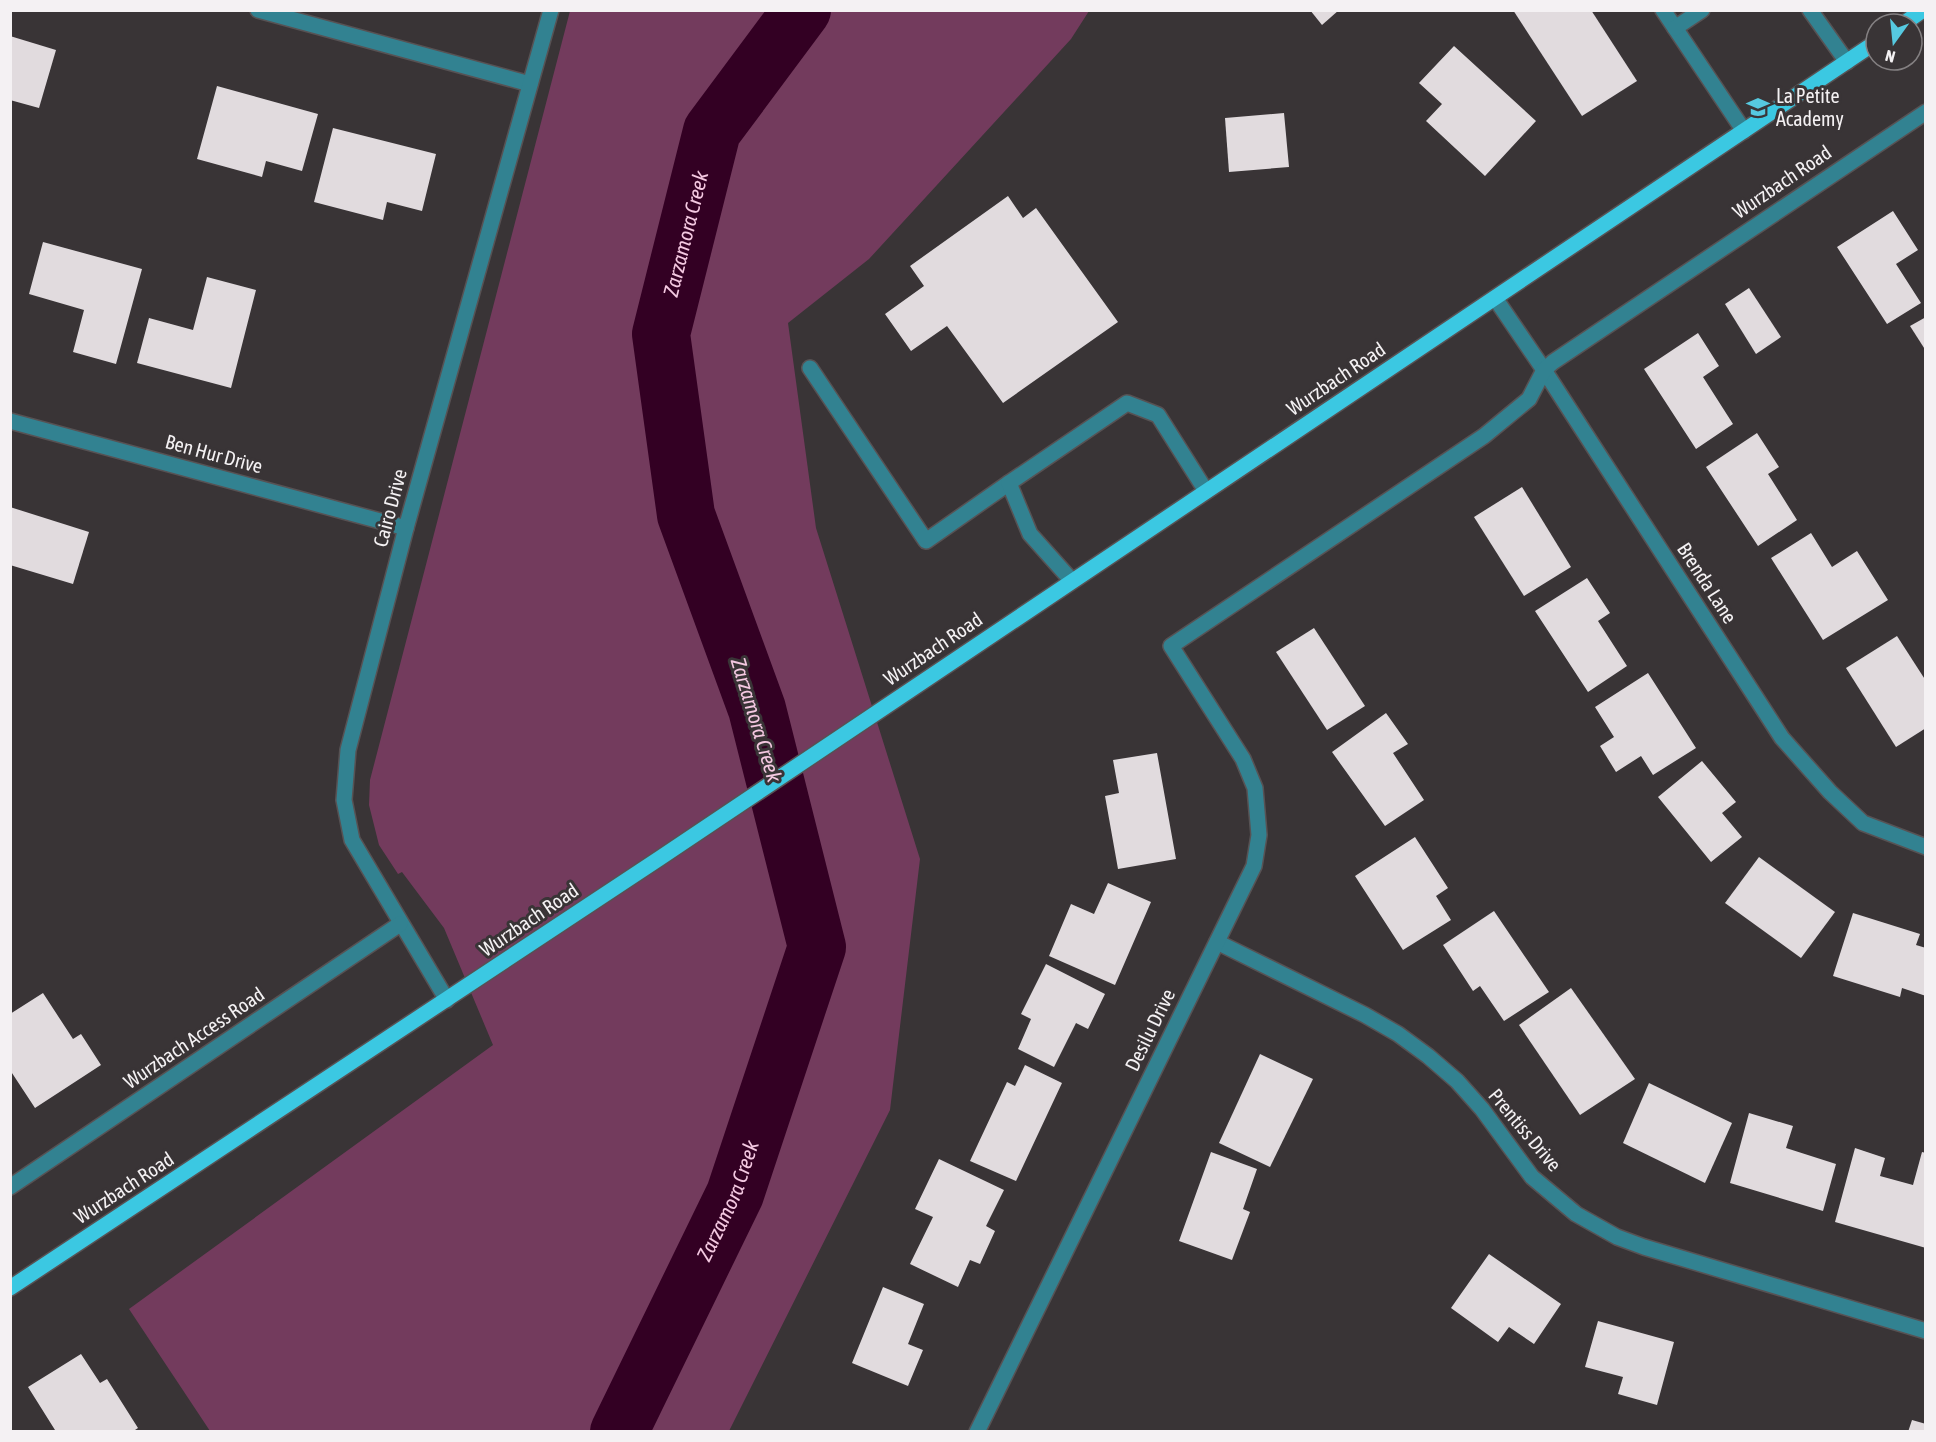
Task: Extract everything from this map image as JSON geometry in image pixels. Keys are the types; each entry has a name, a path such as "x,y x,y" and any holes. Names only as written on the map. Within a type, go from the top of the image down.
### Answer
{"main road":[{"name":"Wurzbach Road","path":"10,1288 660,858 1864,50"}],"street":[{"path":"258,10 530,84"},
{"name":"Cairo Drive","path":"447,1000 351,840 344,800 348,750 406,528 551,10"},
{"path":"1663,10 1744,131"},
{"path":"1675,28 1702,10"},
{"path":"1810,10 1847,62"},
{"name":"Wurzbach Road","path":"1171,646 1484,436 1529,399 1544,370 1553,362 1923,119"},
{"name":"Brenda Lane","path":"1495,298 1782,738 1830,792 1863,823 1926,847"},
{"path":"810,368 926,541 1127,403 1158,415 1206,491"},
{"name":"Ben Hur Drive","path":"10,421 406,528"},
{"path":"1010,483 1030,534 1072,581"},
{"name":"Desilu Drive","path":"977,1431 1254,866 1259,835 1255,789 1243,759 1171,646"},
{"name":"Wurzbach Access Road","path":"10,1187 400,924"},
{"name":"Prentiss Drive","path":"1217,942 1365,1015 1420,1050 1456,1081 1482,1109 1532,1177 1576,1214 1617,1237 1926,1331"}],"shaded area":[{"path":"570,11 1089,11 1071,39 869,259 788,323 816,528 920,859 890,1110 729,1431 210,1431 129,1309 493,1045 444,928 402,872 398,874 379,845 369,805 370,780"}],"building":[{"path":"1310,10 1339,10 1322,25"},
{"path":"1513,10 1591,10 1637,81 1582,116"},
{"path":"10,36 56,50 39,108 10,100"},
{"path":"1454,46 1536,121 1485,176 1426,121 1442,104 1419,83"},
{"path":"217,86 318,114 302,171 266,161 262,177 197,159"},
{"path":"1284,113 1289,167 1229,172 1225,118"},
{"path":"333,128 436,154 422,211 387,202 383,220 314,202"},
{"path":"1008,196 1023,218 1036,208 1118,322 1003,403 947,326 911,351 885,314 924,286 910,266"},
{"path":"1893,211 1918,250 1896,264 1921,303 1887,324 1837,247"},
{"path":"43,242 142,269 116,364 73,352 84,310 29,294"},
{"path":"207,277 256,290 231,388 137,363 149,318 193,330"},
{"path":"1749,288 1781,337 1756,354 1725,304"},
{"path":"1926,317 1926,351 1910,326"},
{"path":"1698,333 1719,366 1703,377 1733,424 1696,449 1644,369"},
{"path":"1757,433 1779,467 1768,474 1797,520 1758,546 1706,467"},
{"path":"1522,487 1571,567 1524,596 1474,517"},
{"path":"10,507 89,532 73,584 10,565"},
{"path":"1811,533 1832,567 1857,551 1888,600 1823,640 1771,558"},
{"path":"1587,578 1610,613 1598,621 1627,666 1588,692 1535,611"},
{"path":"1314,628 1365,706 1327,730 1276,652"},
{"path":"1897,636 1926,681 1926,728 1896,747 1846,668"},
{"path":"1648,673 1696,748 1653,775 1641,756 1616,772 1600,746 1614,737 1595,707"},
{"path":"1386,713 1408,744 1393,753 1424,800 1385,826 1332,752"},
{"path":"1157,753 1176,859 1118,869 1105,796 1119,793 1113,760"},
{"path":"1702,761 1736,802 1722,813 1742,837 1711,862 1658,797"},
{"path":"1415,837 1448,888 1436,896 1451,920 1403,950 1355,876"},
{"path":"1759,857 1835,912 1801,958 1725,903"},
{"path":"1108,883 1151,902 1115,985 1049,956 1071,904 1094,914"},
{"path":"1494,911 1549,992 1504,1021 1480,986 1473,991 1443,945"},
{"path":"1853,913 1920,934 1916,945 1926,948 1926,996 1902,988 1900,997 1833,976"},
{"path":"1046,964 1105,994 1088,1029 1076,1023 1054,1067 1018,1049 1031,1019 1021,1014"},
{"path":"1571,988 1635,1079 1580,1115 1519,1025"},
{"path":"43,993 73,1039 81,1034 101,1065 35,1108 10,1070 10,1014"},
{"path":"1260,1054 1313,1079 1270,1167 1219,1143"},
{"path":"1025,1065 1062,1083 1016,1181 970,1161 1007,1082 1015,1086"},
{"path":"1649,1083 1732,1123 1705,1183 1623,1143"},
{"path":"1749,1113 1793,1126 1786,1148 1836,1164 1823,1211 1730,1183"},
{"path":"1855,1148 1885,1158 1880,1176 1913,1185 1922,1152 1926,1153 1926,1248 1835,1222"},
{"path":"1211,1152 1257,1169 1243,1209 1250,1212 1232,1260 1179,1241"},
{"path":"939,1159 1004,1190 986,1226 995,1231 980,1264 970,1260 958,1287 910,1264 933,1217 915,1209"},
{"path":"1489,1254 1561,1304 1534,1344 1509,1327 1498,1342 1451,1308"},
{"path":"883,1287 924,1304 908,1344 923,1350 908,1386 852,1363"},
{"path":"1598,1321 1674,1342 1657,1405 1618,1394 1623,1377 1585,1367"},
{"path":"81,1354 100,1383 107,1379 138,1428 132,1432 52,1432 55,1430 28,1387"},
{"path":"1912,1420 1926,1424 1926,1432 1908,1432"}],"waterway":[{"name":"Zarzamora Creek","path":"619,1432 735,1194 817,947 757,709 686,515 661,334 712,131 802,10"}],"place":[{"name":"La Petite Academy","path":"1758,107"}]}
